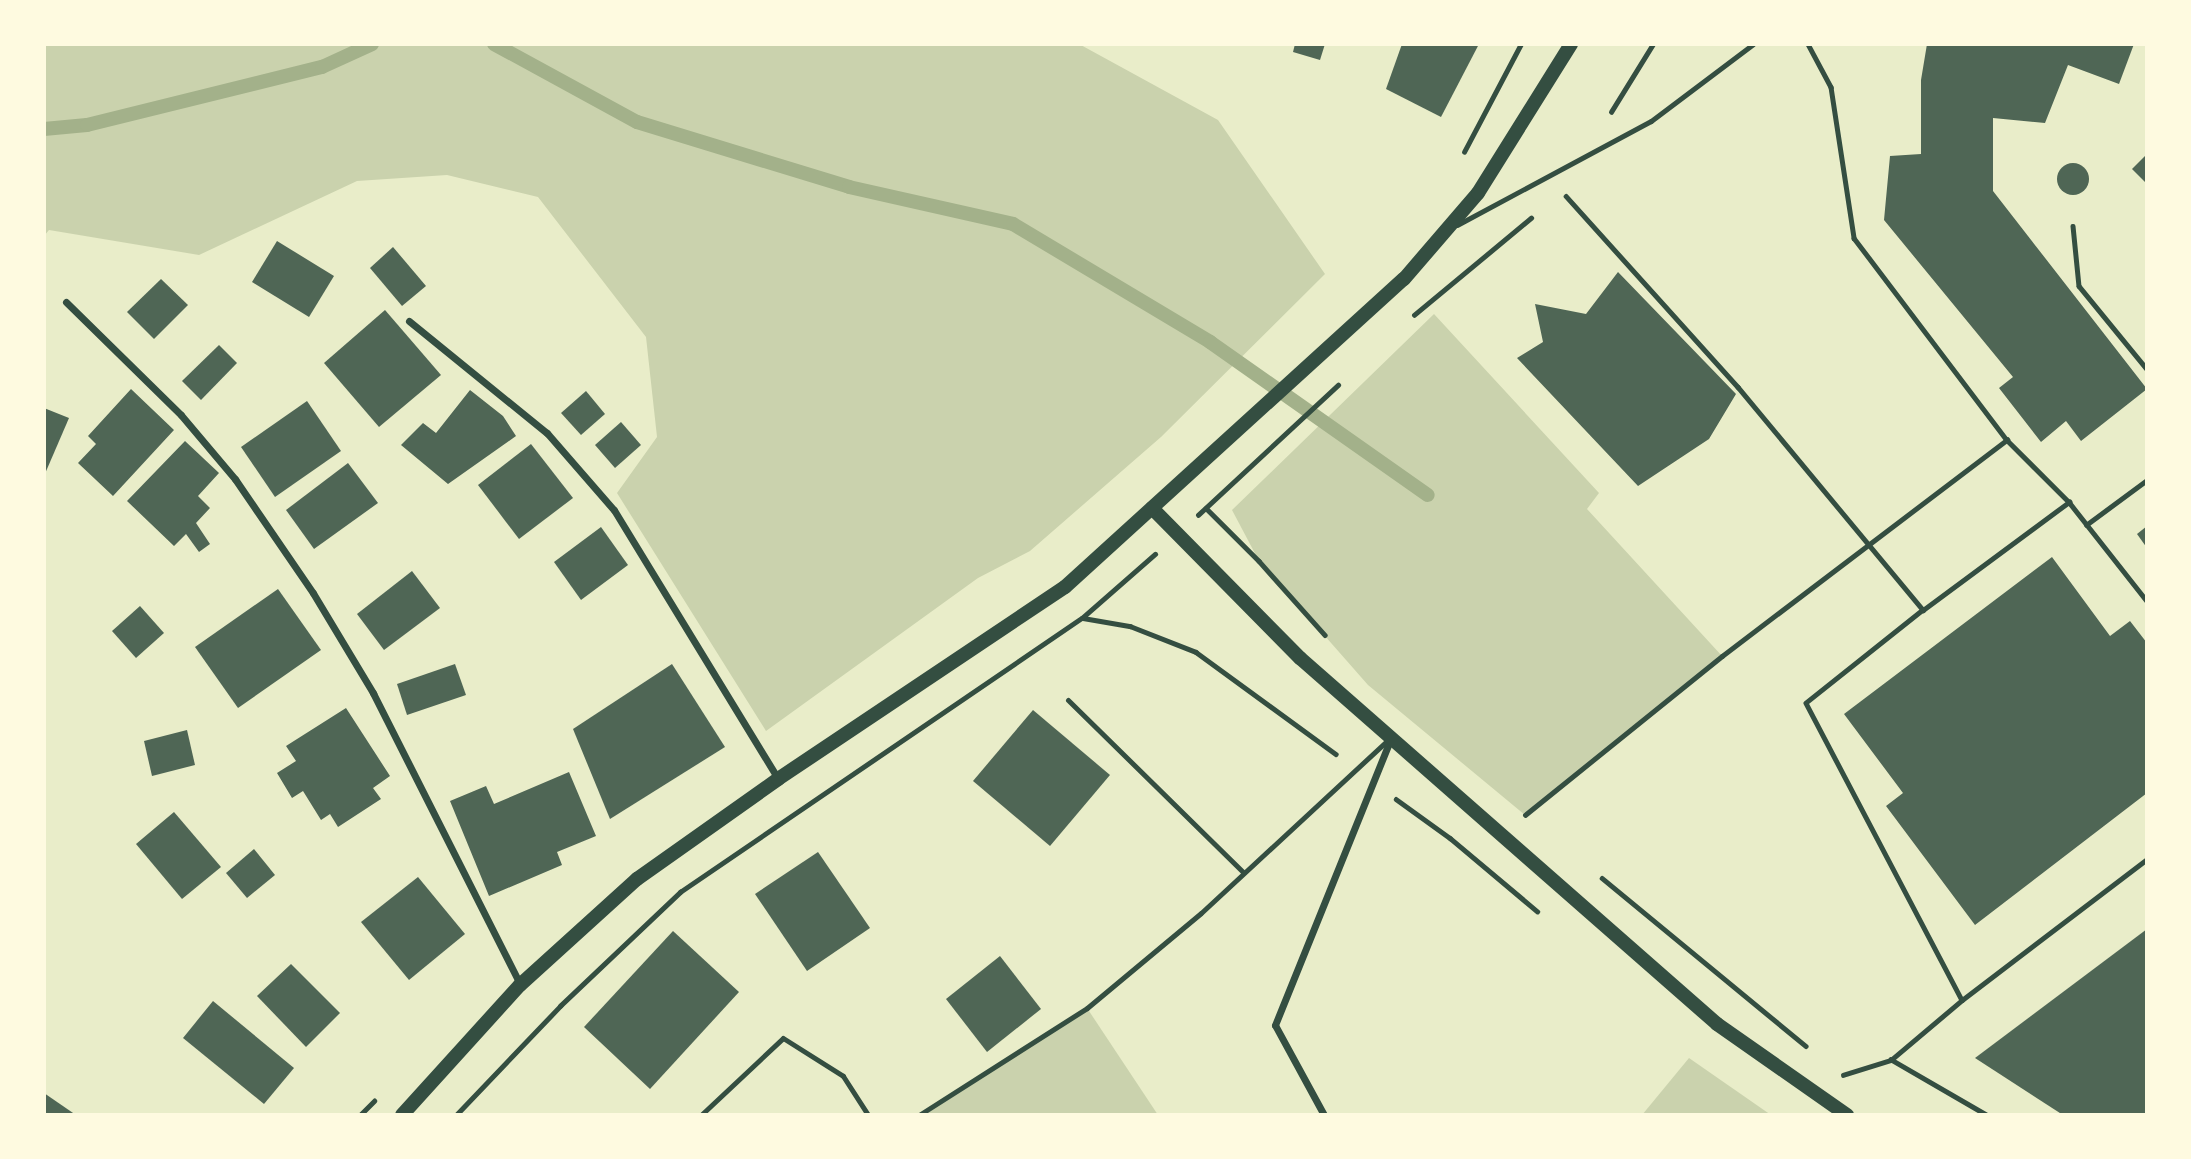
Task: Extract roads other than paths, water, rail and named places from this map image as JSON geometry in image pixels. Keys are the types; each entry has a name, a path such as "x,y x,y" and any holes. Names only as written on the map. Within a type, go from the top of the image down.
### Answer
{"main road":[{"path":"402,1115 520,985 637,878 778,779 1065,587 1404,279 1451,228 1478,193 1571,44"},
{"path":"1152,508 1300,658 1717,1024 1847,1115"}],"street":[{"path":"66,302 181,415 235,478 313,593 373,693 520,985"},
{"path":"409,321 547,433 614,510 778,779"},
{"path":"1324,1115 1275,1025 1391,737"}],"lane":[{"path":"1451,228 1651,121 1753,44"},
{"path":"1068,700 1243,872"},
{"path":"919,1115 1087,1008 1200,914 1391,737"},
{"path":"701,1115 783,1038 843,1076 868,1115"}],"waterway":[{"path":"44,129 87,125 322,67 372,44"},
{"path":"494,44 637,122 849,187 1013,224 1210,342 1428,495"}]}
